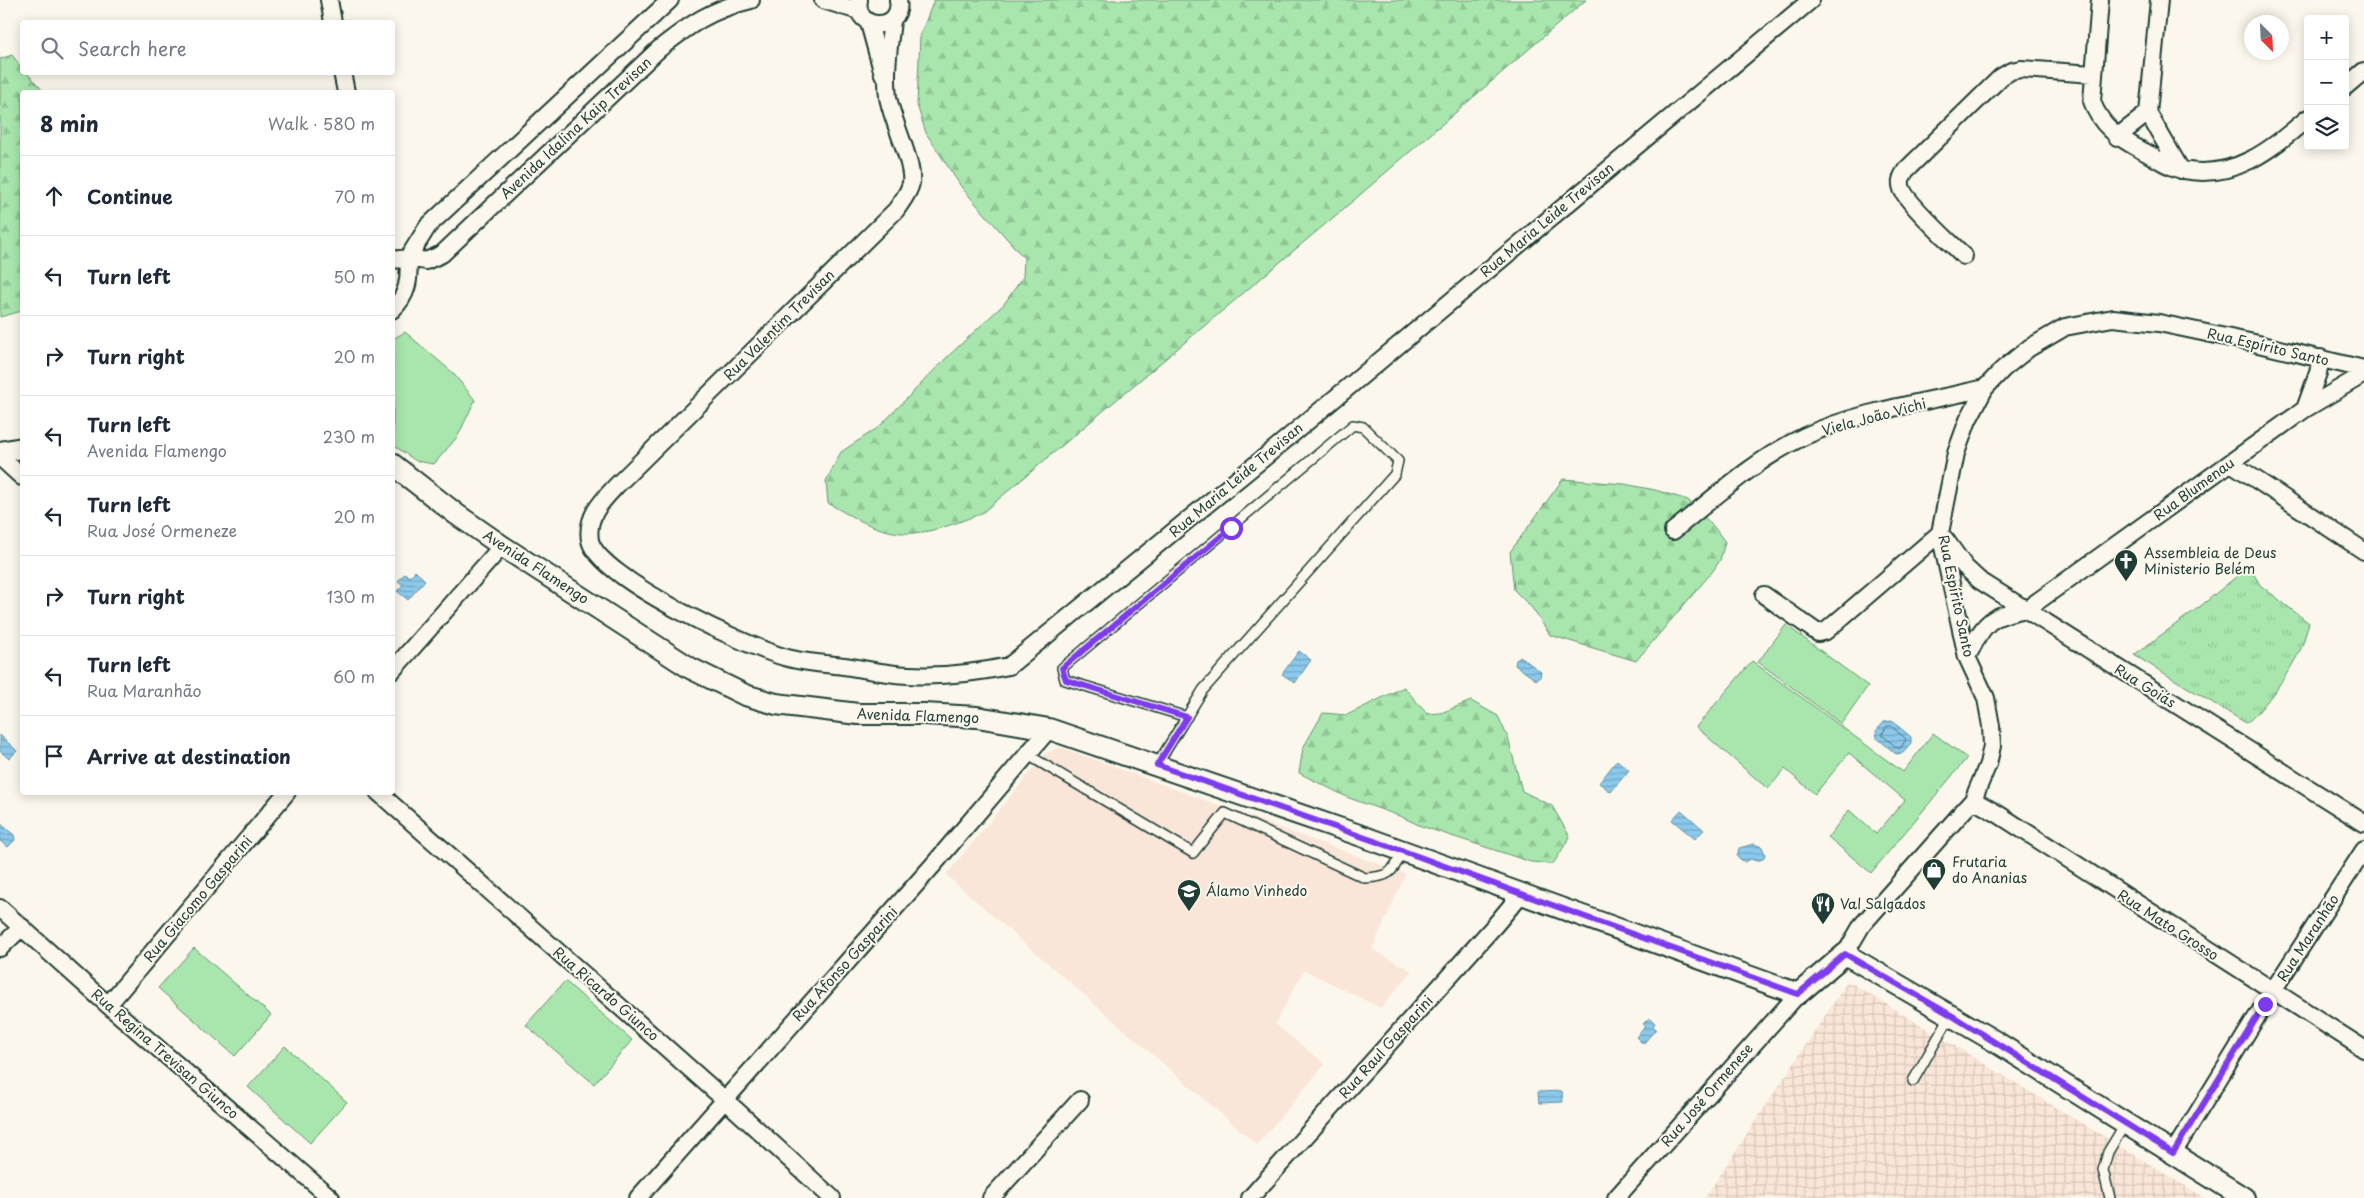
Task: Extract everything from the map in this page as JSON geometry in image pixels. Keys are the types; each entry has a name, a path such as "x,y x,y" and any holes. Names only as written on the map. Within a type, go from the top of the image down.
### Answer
{"street":[{"path":"329,0 333,20"},
{"path":"395,307 400,302 410,281 400,259 428,226 670,0"},
{"name":"Avenida Idalina Kaip Trevisan","path":"400,259 426,261 442,254 659,49 688,26 722,7 751,0"},
{"path":"823,0 862,11 883,25 892,20"},
{"name":"Rua Maria Leide Trevisan","path":"591,542 602,559 633,584 686,614 739,639 791,659 908,675 975,673 1009,666 1266,456 1811,0"},
{"path":"2100,0 2092,101 2096,114 2117,138 2181,170 2211,172 2242,165 2270,150 2304,121"},
{"path":"2159,0 2150,68 2148,113 2181,170"},
{"name":"Rua Valentim Trevisan","path":"887,88 892,20 898,13 900,1"},
{"name":"Rua Valentim Trevisan","path":"591,542 589,526 595,509 617,485 896,210 908,193 911,181 909,168 891,111 887,88 862,11"},
{"path":"1964,256 1909,200 1902,189 1900,180 1906,170 2001,77 2011,71 2021,69 2093,74"},
{"path":"2349,84 2364,71"},
{"path":"343,75 346,90"},
{"path":"2117,138 2148,113"},
{"name":"Rua Espírito Santo","path":"1845,954 1862,925 1972,800 1988,764 1992,746 1986,698 1968,657 1940,533 1956,453 1968,420 1985,388 2003,369 2029,348 2065,327 2113,318 2159,324 2321,358 2364,369"},
{"path":"2306,409 2321,358"},
{"name":"Rua Blumenau","path":"2027,609 2306,409 2364,374"},
{"name":"Viela João Vichi","path":"1672,531 1748,471 1805,436 1855,419 1985,388"},
{"path":"0,452 20,448"},
{"path":"0,457 20,475"},
{"path":"2231,463 2364,551"},
{"name":"Avenida Flamengo","path":"395,466 456,514 502,546 690,668 745,695 776,704 858,714 924,714 977,717 1049,728 1403,851 1798,994"},
{"path":"1764,595 1818,633 1826,631 1940,533"},
{"name":"Rua Goiás","path":"1940,533 1965,566 1979,580 2364,823"},
{"path":"395,668 502,546"},
{"path":"1968,657 1981,629 1993,619 2010,612 2027,609"},
{"name":"Rua Afonso Gasparini","path":"638,1198 1028,755 1049,728"},
{"name":"Rua Giacomo Gasparini","path":"108,1005 284,795"},
{"name":"Rua Ricardo Giunco","path":"381,795 724,1099 832,1198"},
{"name":"Rua Mato Grosso","path":"1972,800 1998,814 2272,992 2364,1049"},
{"name":"Rua Maranhão","path":"2173,1153 2272,992 2364,850"},
{"name":"Rua Raul Gasparini","path":"1250,1198 1521,894"},
{"name":"Rua Regina Trevisan Giunco","path":"0,908 108,1005 330,1198"},
{"path":"0,948 22,927"},
{"path":"1798,994 1845,954 1951,1015 2244,1198"},
{"name":"Rua José Ormenese","path":"1616,1198 1798,994"},
{"path":"991,1198 1080,1100"}],"lane":[{"path":"1157,765 1187,717 1203,690 1395,474 1398,461 1363,427 1353,425 1062,668 1066,680 1187,717"},
{"path":"1028,755 1193,853 1225,813 1366,878 1382,877 1393,871 1403,851"},
{"path":"1913,1081 1951,1015"},
{"path":"2110,1198 2103,1170 2108,1152 2126,1124"}],"shaded area":[{"name":"Álamo Vinhedo","path":"1060,747 1406,874 1372,949 1412,971 1381,1008 1304,970 1275,1024 1325,1064 1257,1145 946,875 1046,753"},
{"path":"1848,981 2205,1198 1705,1198"}],"green space":[{"path":"934,0 1586,0 1354,200 982,513 938,529 904,533 887,531 870,525 828,503 826,481 841,452 879,427 943,361 1004,304 1023,277 1024,258 962,188 926,133 917,105 920,36"},
{"path":"12,55 20,65 20,75 29,75 42,90 20,90 20,312 0,317 0,59"},
{"path":"405,332 452,372 475,400 458,436 434,464 416,461 395,446 395,338"},
{"path":"1563,479 1624,484 1655,490 1688,500 1714,527 1725,542 1720,560 1713,571 1636,661 1550,635 1532,608 1514,590 1510,552"},
{"path":"2249,566 2260,585 2309,623 2302,646 2285,676 2261,709 2246,723 2134,655 2202,605"},
{"path":"1786,625 1868,686 1841,724 1758,662"},
{"path":"1752,661 1903,772 1933,733 1967,758 1871,873 1828,837 1849,810 1876,834 1905,800 1849,753 1815,794 1785,769 1768,789 1696,727"},
{"path":"1404,687 1427,714 1441,713 1471,701 1498,716 1508,738 1522,791 1552,806 1570,837 1553,864 1531,862 1421,826 1402,817 1349,798 1299,773 1303,748 1323,713 1347,715"},
{"path":"194,948 271,1015 235,1056 158,988"},
{"path":"565,981 632,1040 594,1084 526,1025"},
{"path":"285,1046 347,1102 310,1143 248,1087"}],"water":[{"path":"415,571 425,580 408,600 397,591 403,585 398,581 405,573 409,577"},
{"path":"1299,651 1311,660 1295,683 1282,674"},
{"path":"1521,657 1541,672 1540,677 1536,680 1515,665 1516,660"},
{"path":"1892,721 1911,737 1911,744 1903,753 1896,754 1877,738 1876,731 1884,722"},
{"path":"0,735 17,751 9,759 0,751"},
{"path":"1617,760 1629,770 1611,792 1599,783"},
{"path":"1681,810 1704,830 1695,839 1672,820"},
{"path":"0,823 14,835 15,840 8,847 0,841"},
{"path":"1754,844 1762,847 1765,854 1763,859 1756,861 1751,859 1745,862 1737,857 1739,848"},
{"path":"1649,1018 1655,1023 1653,1026 1656,1029 1643,1044 1636,1037 1646,1026 1643,1024"},
{"path":"1562,1091 1563,1102 1539,1103 1538,1092"}],"place":[{"name":"Assembleia de Deus Ministerio Belém","path":"2126,582"},
{"name":"Frutaria do Ananias","path":"1934,891"},
{"name":"Álamo Vinhedo","path":"1189,912"},
{"name":"Val Salgados","path":"1823,925"}],"route":[{"path":"1231,528 1062,668 1066,680 1187,717 1157,765 1403,851 1798,994 1845,954 1996,1042 2173,1153 2265,1004"}]}
